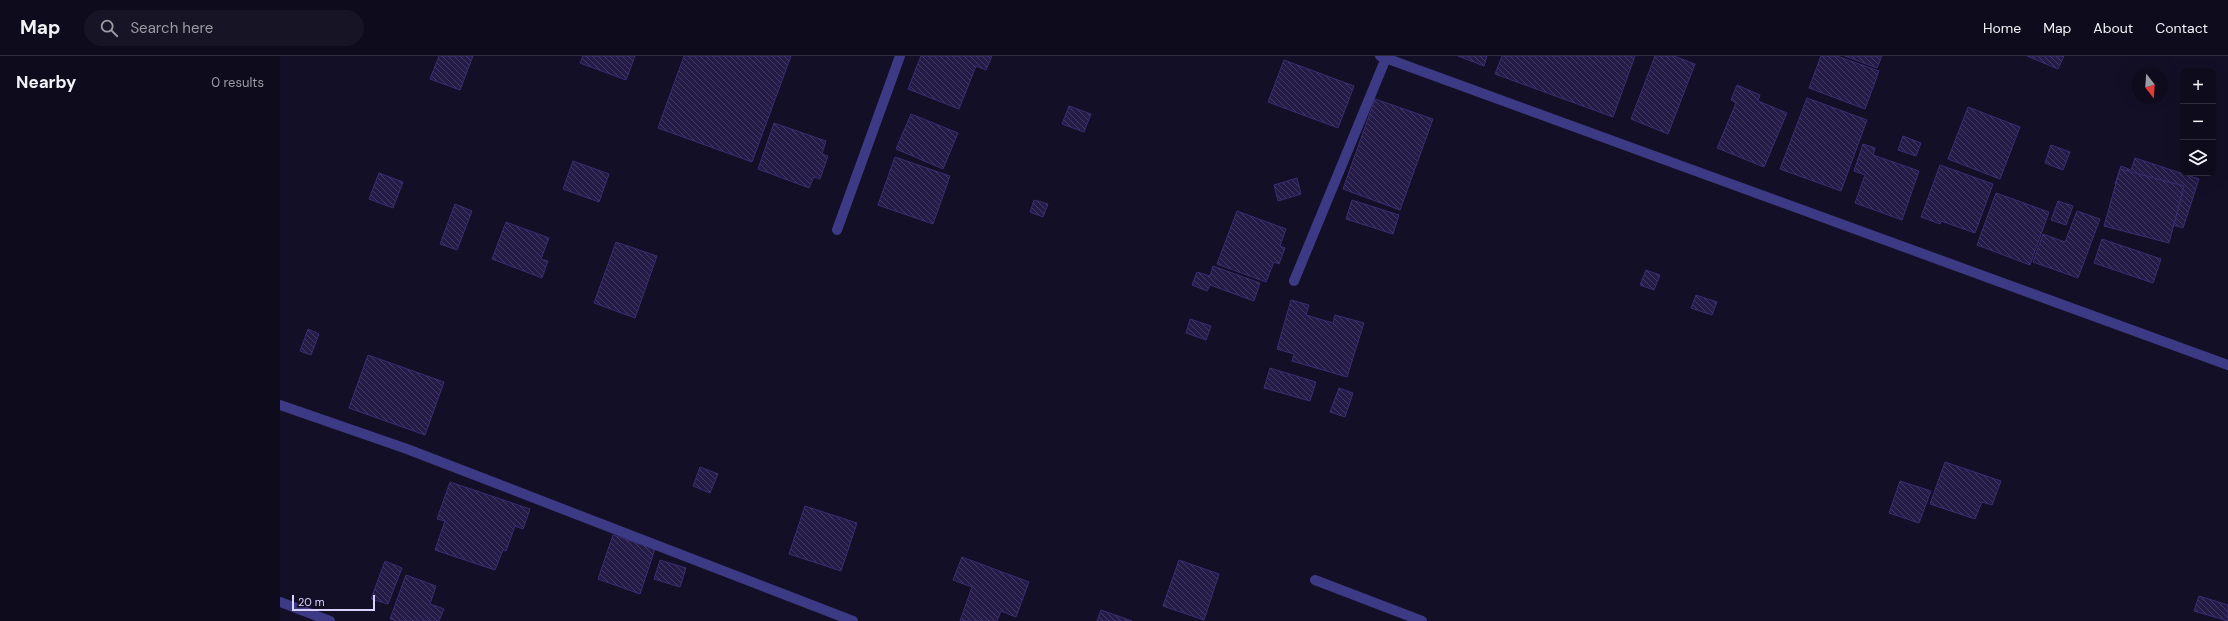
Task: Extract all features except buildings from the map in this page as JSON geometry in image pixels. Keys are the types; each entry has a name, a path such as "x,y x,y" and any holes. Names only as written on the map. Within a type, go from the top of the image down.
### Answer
{"street":[{"path":"837,230 900,56"},
{"path":"1294,281 1383,57 2228,365"},
{"path":"280,405 407,449 853,621"},
{"path":"1315,580 1422,621"},
{"path":"280,602 330,621"}]}
